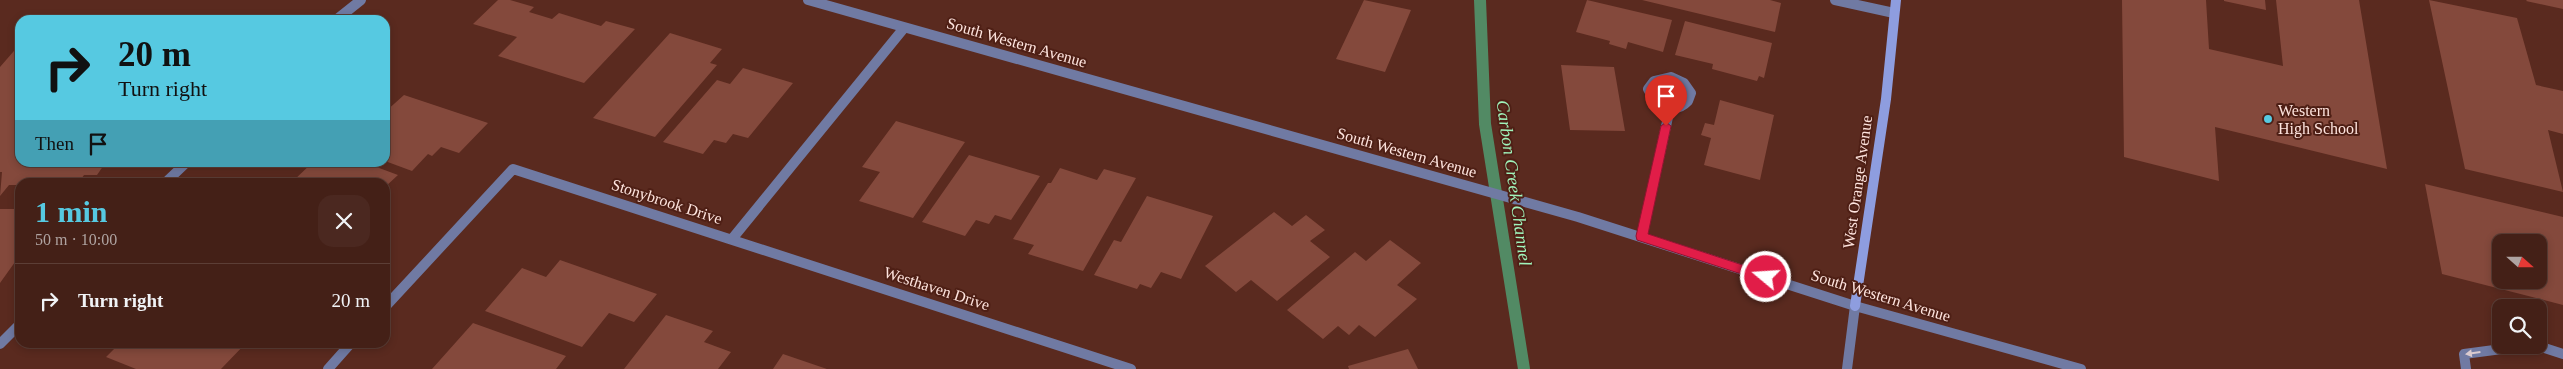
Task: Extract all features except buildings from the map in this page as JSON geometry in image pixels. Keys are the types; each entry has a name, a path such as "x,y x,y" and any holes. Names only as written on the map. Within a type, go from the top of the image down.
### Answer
{"main road":[{"name":"West Orange Avenue","path":"1855,306 1886,99 1896,0"}],"street":[{"path":"342,15 361,0"},
{"name":"South Western Avenue","path":"808,0 1578,217 1855,306 2080,369"},
{"path":"1835,0 1894,13"},
{"name":"Stonybrook Drive","path":"390,302 513,169 732,238 904,28"},
{"path":"1642,236 1670,108"},
{"path":"170,178 182,167"},
{"name":"Westhaven Drive","path":"732,238 1131,369"},
{"name":"West Orange Avenue","path":"1847,369 1855,306"},
{"path":"0,344 15,329"},
{"path":"328,369 347,348"},
{"path":"2547,349 2563,354"},
{"path":"2466,369 2464,354 2492,350"}],"waterway":[{"name":"Carbon Creek Channel","path":"1480,0 1485,124 1524,369"}],"place":[{"name":"Western High School","path":"2268,119"}],"route":[{"path":"1666,126 1642,236 1766,277"}]}
